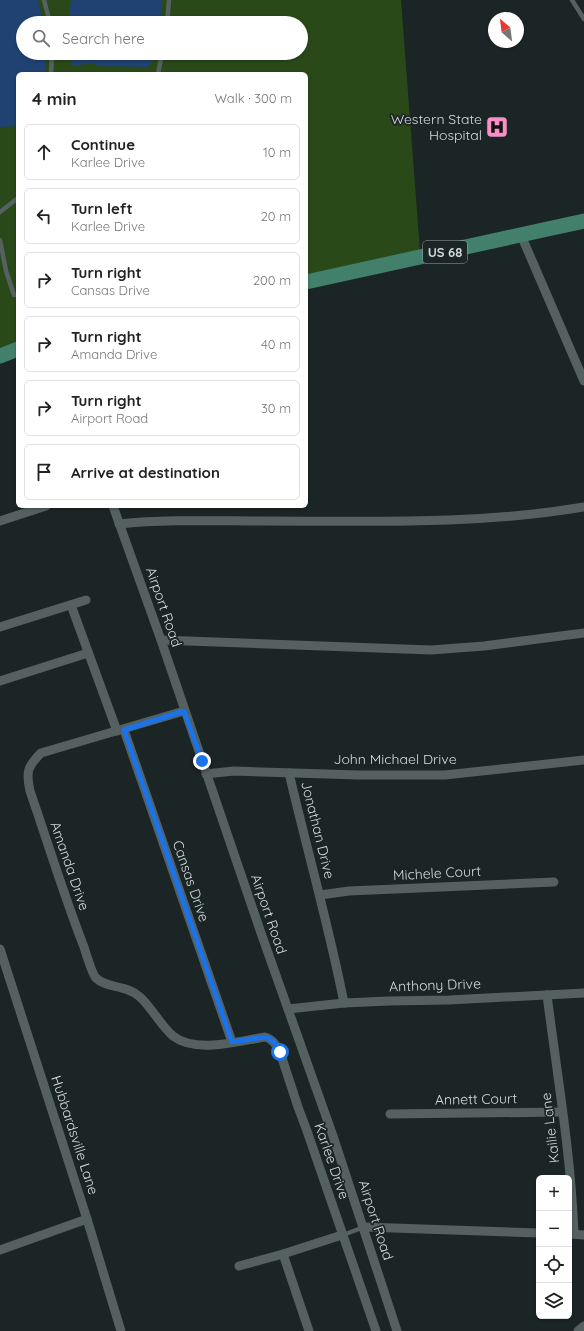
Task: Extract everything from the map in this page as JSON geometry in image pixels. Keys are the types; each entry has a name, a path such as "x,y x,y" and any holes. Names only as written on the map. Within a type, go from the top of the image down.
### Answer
{"main road":[{"name":"US 68","path":"308,275 584,214"},
{"name":"US 68","path":"308,282 584,221"},
{"path":"0,356 16,350"},
{"path":"0,361 16,356"}],"street":[{"path":"521,235 584,381"},
{"path":"119,524 190,520 402,522 484,519 584,507"},
{"path":"0,521 40,508"},
{"name":"Airport Road","path":"114,508 333,1136 397,1331"},
{"path":"0,627 86,600"},
{"name":"Cansas Drive","path":"71,605 88,653 121,731 232,1042"},
{"path":"161,640 431,650 484,646 584,633"},
{"path":"0,681 88,653"},
{"name":"Amanda Drive","path":"184,711 121,731 41,753 29,767 27,779 30,792 77,929 96,977 107,985 117,986 129,990 140,997 174,1037 191,1045 212,1045 232,1042"},
{"name":"John Michael Drive","path":"206,774 234,771 358,775 445,775 584,760"},
{"name":"Jonathan Drive","path":"290,772 302,828 320,895 344,1003"},
{"name":"Michele Court","path":"320,895 349,891 554,882"},
{"name":"Hubbardsville Lane","path":"0,949 87,1219 121,1331"},
{"name":"Anthony Drive","path":"288,1009 344,1003 584,993"},
{"name":"Kailie Lane","path":"546,995 573,1202 572,1234"},
{"name":"Karlee Drive","path":"232,1042 265,1037 270,1038 276,1044 280,1052 376,1331"},
{"name":"Annett Court","path":"390,1114 562,1112"},
{"path":"0,1250 87,1219"},
{"path":"364,1228 536,1233"},
{"path":"572,1234 584,1235"},
{"path":"239,1266 342,1235"},
{"path":"283,1254 309,1331"},
{"path":"578,1331 584,1326"}],"lane":[{"path":"44,0 48,16"},
{"path":"168,16 169,0"},
{"path":"572,0 584,19"},
{"path":"51,72 52,60"},
{"path":"158,72 161,60"},
{"path":"0,212 16,200"},
{"path":"0,240 6,271 14,295 16,295"},
{"path":"342,1235 364,1228"}],"green space":[{"path":"0,0 401,0 420,251 308,286 308,72 16,72 16,356 0,359"}],"water":[{"path":"0,0 38,0 41,16 16,16 16,60 45,60 45,72 16,72 16,126 0,127"},
{"path":"71,0 162,0 161,16 69,16"},
{"path":"153,60 148,67 99,66 92,63 73,66 71,61"}],"place":[{"name":"Western State Hospital","path":"497,127"}],"route":[{"path":"202,761 184,711 124,730 232,1042 265,1037 270,1038 276,1044 280,1052"}]}
